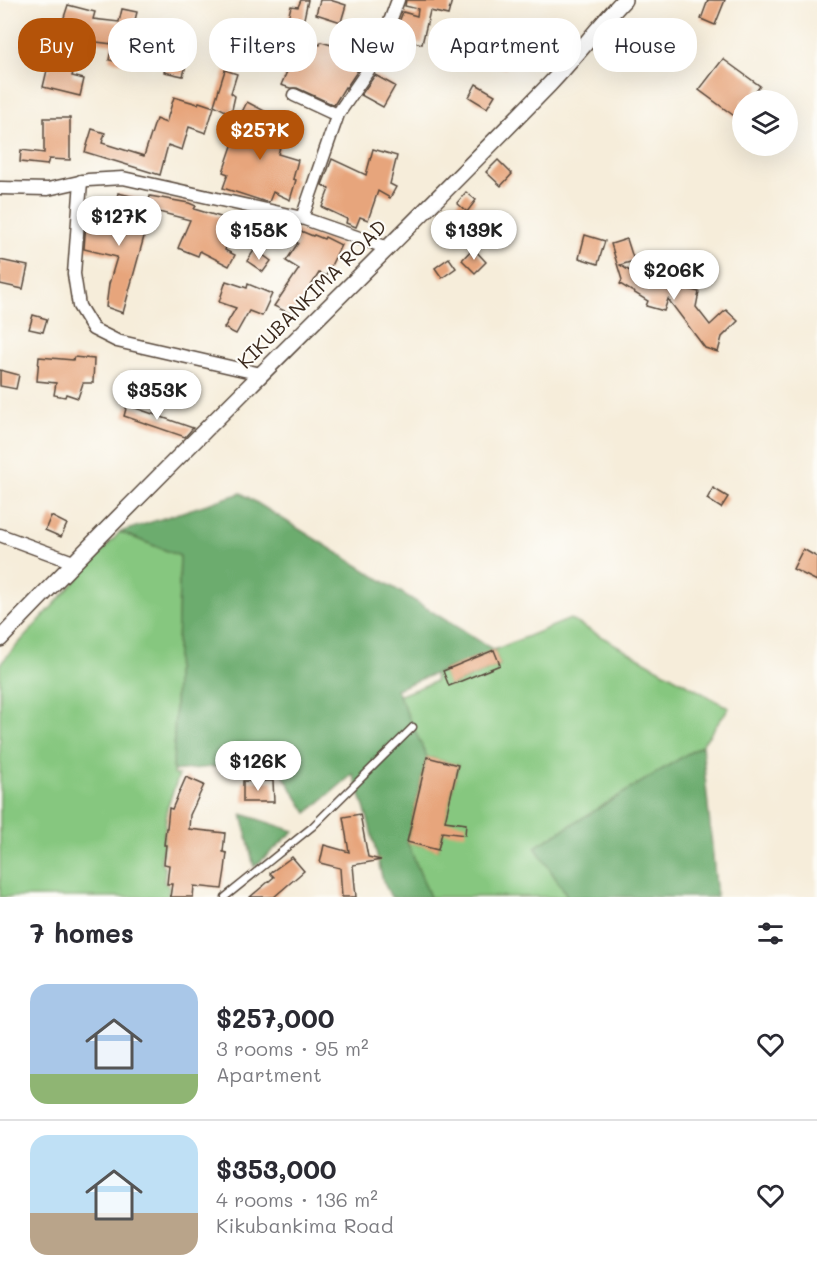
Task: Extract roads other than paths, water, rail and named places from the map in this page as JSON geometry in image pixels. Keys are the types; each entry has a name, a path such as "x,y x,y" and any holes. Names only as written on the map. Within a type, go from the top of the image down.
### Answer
{"street":[{"path":"302,218 338,115 371,66 373,53 389,24 398,0"},
{"name":"KIKUBANKIMA ROAD","path":"0,639 551,82 624,0"},
{"path":"294,95 338,115"},
{"path":"0,188 48,189 81,181 123,178 302,218 388,248"},
{"path":"81,181 74,274 79,306 93,329 117,341 261,374"},
{"path":"0,536 74,562"}],"lane":[{"path":"225,897 312,827 413,727"}]}
